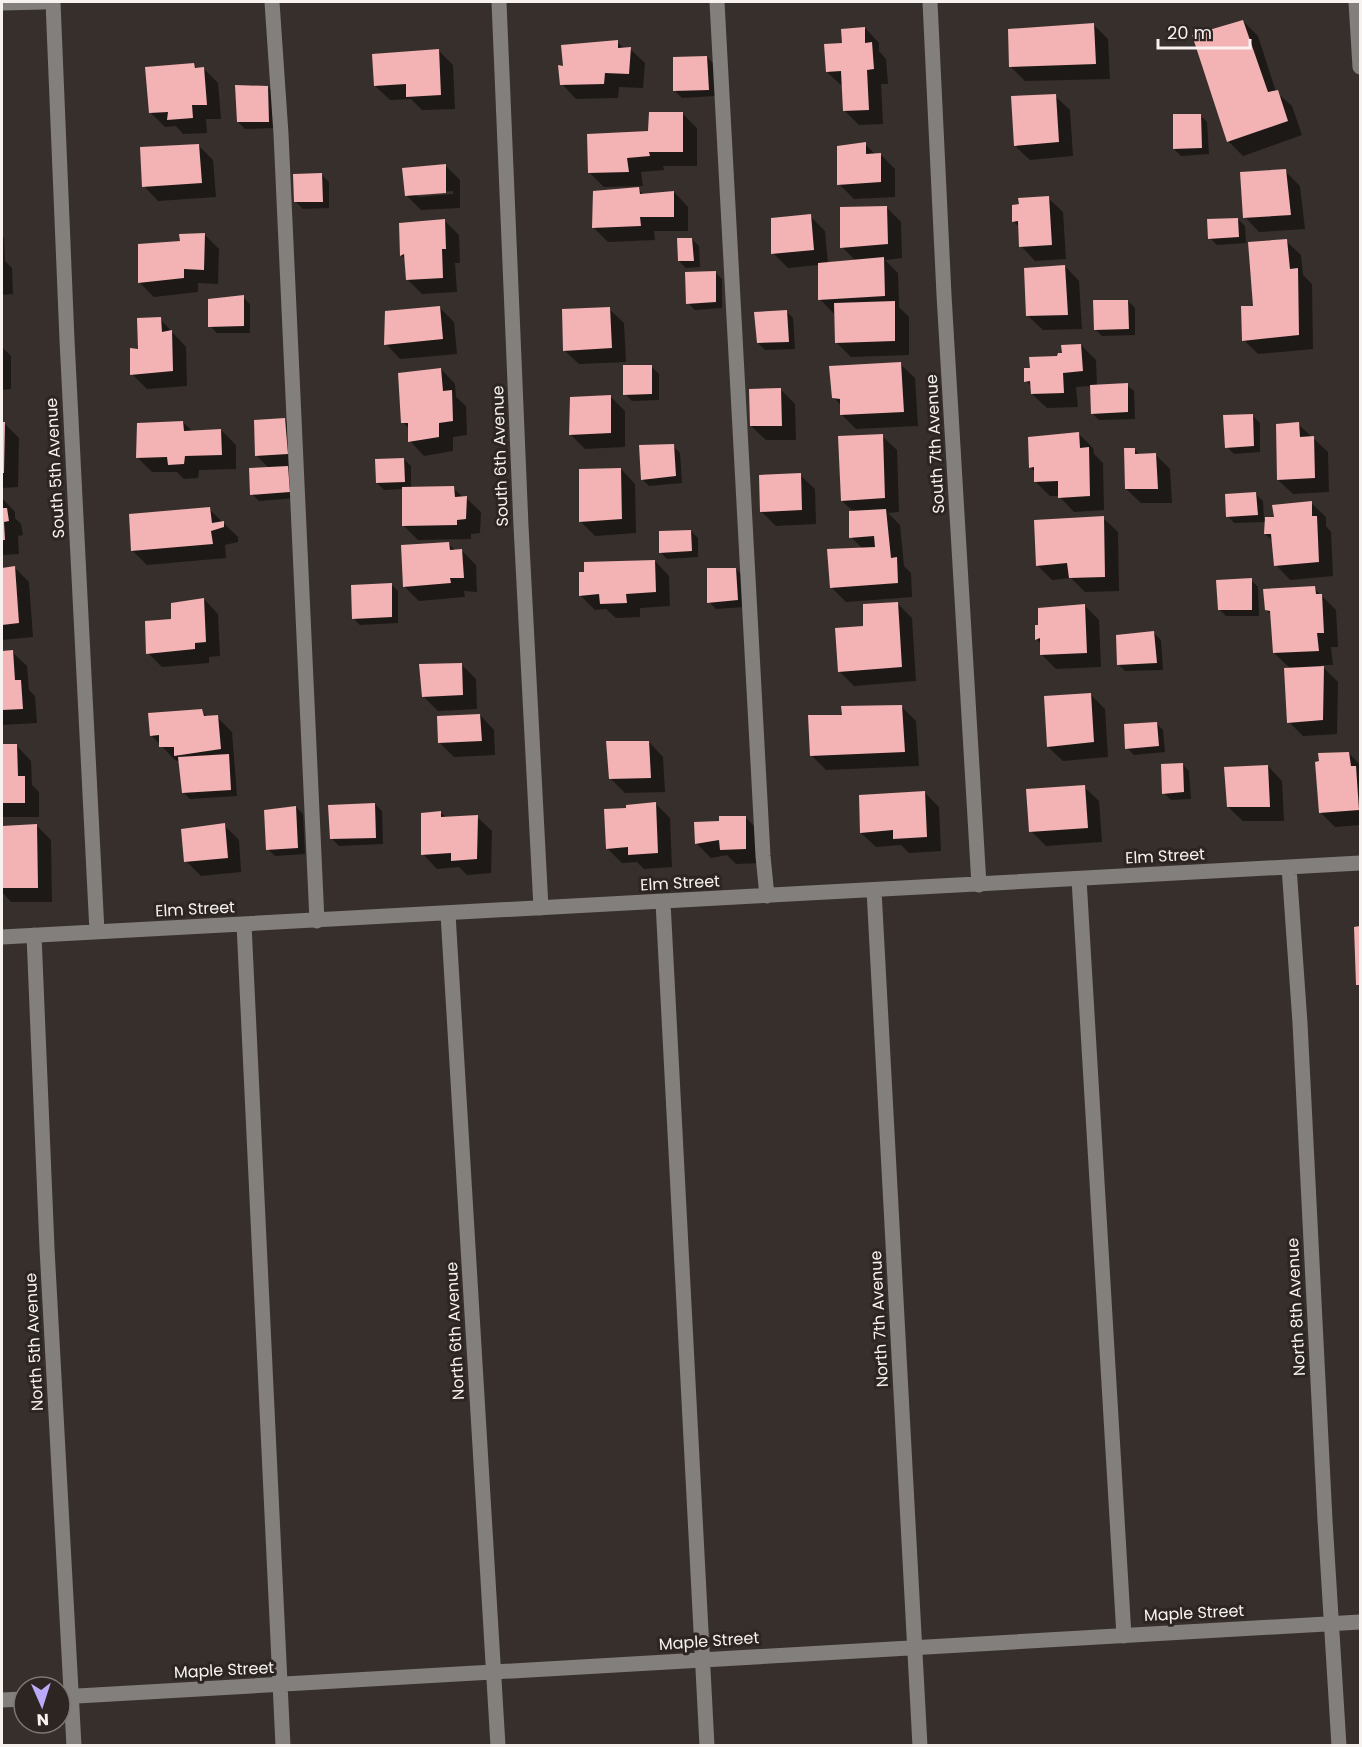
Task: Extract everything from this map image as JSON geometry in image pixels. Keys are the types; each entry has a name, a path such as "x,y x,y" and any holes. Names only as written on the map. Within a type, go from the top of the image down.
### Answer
{"street":[{"path":"2,3 43,2"},
{"name":"South 5th Avenue","path":"53,2 67,340 97,932"},
{"path":"272,2 317,921"},
{"name":"South 6th Avenue","path":"499,2 520,526 541,908"},
{"path":"717,2 766,896"},
{"name":"South 7th Avenue","path":"930,2 944,295 979,885"},
{"path":"1356,2 1360,67"},
{"name":"Elm Street","path":"2,937 1360,863"},
{"name":"North 8th Avenue","path":"1289,867 1300,1023 1324,1520 1339,1746"},
{"path":"1079,879 1124,1636"},
{"name":"North 7th Avenue","path":"874,890 920,1746"},
{"path":"663,902 707,1746"},
{"name":"North 6th Avenue","path":"448,914 498,1746"},
{"path":"244,924 283,1746"},
{"name":"North 5th Avenue","path":"34,936 65,1675"},
{"name":"Maple Street","path":"72,1697 1360,1622"}],"building":[{"path":"1243,20 1268,92 1278,90 1288,121 1227,142 1192,35"},
{"path":"1094,23 1096,64 1009,67 1008,29"},
{"path":"865,27 865,43 872,42 874,69 867,70 869,110 843,111 841,71 826,72 824,44 842,43 841,29"},
{"path":"618,40 618,48 631,47 629,74 605,73 604,84 560,85 558,65 563,66 561,45"},
{"path":"439,49 441,95 406,97 406,84 374,86 372,54"},
{"path":"707,56 709,90 673,91 673,57"},
{"path":"194,63 195,68 204,67 207,105 192,105 193,118 167,120 168,112 149,113 145,67"},
{"path":"235,85 268,86 269,122 237,122"},
{"path":"1056,94 1059,142 1014,146 1011,96"},
{"path":"649,112 683,112 683,152 649,152 650,156 627,158 629,172 588,173 587,134 648,131"},
{"path":"1173,114 1201,114 1202,148 1173,149"},
{"path":"866,142 866,154 881,153 881,182 837,185 837,146"},
{"path":"199,144 202,183 142,187 140,147"},
{"path":"446,164 446,193 405,196 402,168"},
{"path":"1286,169 1291,215 1243,218 1240,172"},
{"path":"322,173 323,202 294,202 293,174"},
{"path":"639,187 640,194 674,191 674,217 640,217 641,226 592,228 593,191"},
{"path":"1049,196 1052,245 1019,247 1018,221 1012,222 1012,205 1019,204 1018,198"},
{"path":"887,206 888,244 840,248 840,207"},
{"path":"811,214 814,250 771,254 771,218"},
{"path":"1238,218 1239,237 1208,239 1207,219"},
{"path":"445,219 446,249 442,249 443,278 406,280 404,254 400,256 399,223"},
{"path":"205,233 204,270 184,269 184,278 138,283 138,244 180,241 179,234"},
{"path":"677,238 692,238 694,261 678,261"},
{"path":"1287,239 1290,269 1298,268 1299,335 1242,341 1241,306 1253,306 1248,242"},
{"path":"884,257 885,296 818,300 818,263"},
{"path":"1065,265 1068,315 1026,316 1024,268"},
{"path":"716,271 716,302 686,304 685,272"},
{"path":"244,295 244,326 208,327 208,299"},
{"path":"1093,300 1128,300 1129,329 1094,330"},
{"path":"895,301 895,341 835,343 834,303"},
{"path":"440,306 443,339 384,345 385,311"},
{"path":"610,307 612,348 563,351 562,309"},
{"path":"787,310 789,342 757,343 754,312"},
{"path":"161,317 162,332 172,330 173,371 130,375 130,348 138,349 137,318"},
{"path":"1081,344 1083,371 1063,373 1064,393 1031,394 1030,381 1024,382 1024,368 1030,368 1029,357 1057,356 1058,353 1062,353 1061,345"},
{"path":"901,362 904,412 840,415 840,399 832,398 829,366"},
{"path":"623,365 652,365 652,394 623,395"},
{"path":"441,368 443,391 452,390 453,421 439,423 439,437 408,442 408,423 401,423 398,373"},
{"path":"1128,383 1128,412 1091,414 1090,385"},
{"path":"781,388 782,426 750,426 749,389"},
{"path":"611,395 611,433 569,435 570,397"},
{"path":"1253,414 1254,446 1225,448 1223,415"},
{"path":"285,418 288,454 255,456 254,420"},
{"path":"183,421 184,431 221,429 222,455 185,456 184,464 168,465 167,457 136,458 137,423"},
{"path":"2,422 5,422 4,473 2,473"},
{"path":"1299,422 1300,437 1314,436 1315,478 1277,480 1276,424"},
{"path":"1079,432 1080,448 1089,447 1090,496 1058,498 1058,481 1034,482 1034,467 1029,468 1028,437"},
{"path":"883,434 885,498 841,501 838,436"},
{"path":"674,444 676,476 641,480 639,445"},
{"path":"1124,448 1135,448 1135,454 1156,453 1158,489 1125,489"},
{"path":"404,458 405,482 376,483 375,459"},
{"path":"288,466 290,492 250,495 249,468"},
{"path":"621,468 622,519 579,522 579,469"},
{"path":"801,473 802,510 760,512 759,475"},
{"path":"454,486 455,497 467,496 466,519 457,520 457,525 402,526 402,487"},
{"path":"1256,492 1258,515 1226,517 1225,494"},
{"path":"1312,501 1312,516 1317,516 1319,562 1274,566 1271,534 1264,534 1265,517 1274,517 1272,505"},
{"path":"210,507 212,523 224,521 224,527 211,531 213,544 131,551 129,514"},
{"path":"2,508 7,508 9,521 4,522 5,540 2,540"},
{"path":"886,509 891,558 897,557 898,583 830,588 827,549 875,547 874,536 849,538 849,511"},
{"path":"1104,516 1105,577 1069,578 1067,563 1036,566 1034,520"},
{"path":"691,530 692,551 659,553 659,531"},
{"path":"449,542 450,550 462,549 464,578 450,578 451,583 403,587 401,545"},
{"path":"655,560 656,592 626,594 627,603 600,604 599,594 579,596 579,572 584,572 584,562"},
{"path":"15,566 19,623 2,625 2,568"},
{"path":"707,568 736,568 738,600 707,603"},
{"path":"1252,578 1252,610 1218,610 1216,580"},
{"path":"392,583 392,617 352,619 351,585"},
{"path":"1315,586 1316,594 1322,594 1324,633 1317,633 1319,651 1273,653 1270,611 1265,610 1263,589"},
{"path":"204,598 206,642 195,643 195,649 146,654 145,621 171,619 171,603"},
{"path":"898,602 902,667 838,672 835,628 863,626 863,604"},
{"path":"1085,604 1087,653 1040,655 1040,638 1035,640 1038,608"},
{"path":"1154,631 1157,663 1117,665 1116,635"},
{"path":"13,650 15,680 21,680 23,709 2,710 2,651"},
{"path":"462,663 463,695 422,697 419,664"},
{"path":"1324,666 1323,720 1287,723 1284,668"},
{"path":"1091,693 1094,742 1047,747 1044,696"},
{"path":"902,705 905,752 810,756 808,715 842,715 841,706"},
{"path":"202,709 204,716 218,715 221,749 174,756 174,747 159,747 159,735 150,736 148,713"},
{"path":"480,714 482,741 438,743 437,716"},
{"path":"1157,722 1159,746 1125,749 1124,724"},
{"path":"606,741 649,741 651,778 609,779"},
{"path":"2,744 17,744 18,776 25,776 25,803 2,803"},
{"path":"1349,752 1351,766 1356,766 1359,810 1319,813 1315,762 1319,761 1318,753"},
{"path":"229,754 231,790 182,793 178,757"},
{"path":"1183,763 1184,792 1162,794 1161,764"},
{"path":"1268,765 1270,807 1227,807 1224,767"},
{"path":"1085,785 1088,828 1029,832 1026,789"},
{"path":"925,791 927,837 893,839 893,830 860,833 859,795"},
{"path":"656,802 658,853 628,855 628,847 606,849 604,809 626,808 626,805"},
{"path":"375,803 376,838 330,839 328,805"},
{"path":"296,806 298,848 266,850 264,810"},
{"path":"441,811 441,817 478,815 477,859 451,861 451,853 421,855 421,813"},
{"path":"719,816 746,816 746,849 720,850 719,840 695,844 694,822 719,821"},
{"path":"225,823 228,858 184,862 181,829"},
{"path":"37,824 38,888 2,888 2,826"},
{"path":"1360,926 1360,985 1356,985 1354,927"}]}
